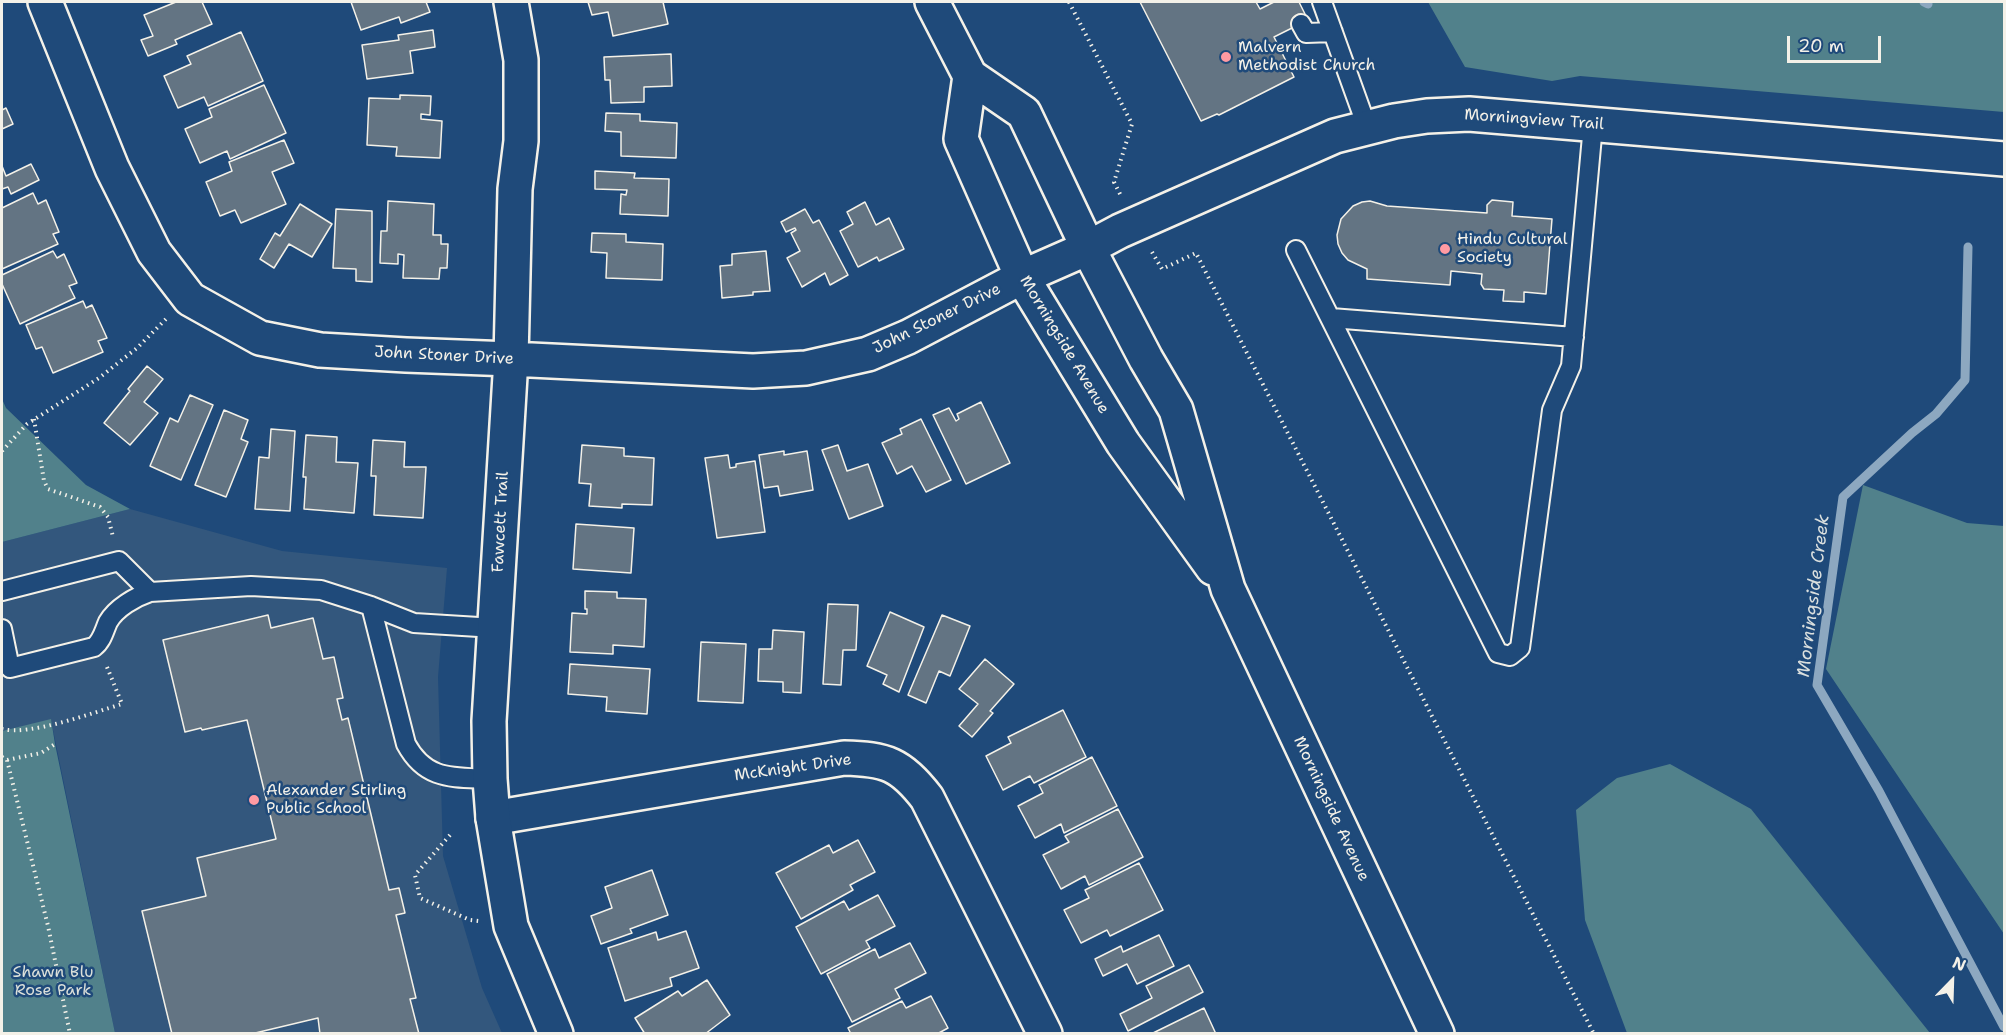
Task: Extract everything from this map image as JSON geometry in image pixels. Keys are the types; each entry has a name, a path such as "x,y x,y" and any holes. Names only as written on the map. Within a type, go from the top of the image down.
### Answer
{"street":[{"name":"John Stoner Drive","path":"45,2 116,177 154,252 190,300 260,338 320,350 753,371 806,368 868,354 908,337 1022,277 1088,248"},
{"name":"Fawcett Trail","path":"511,2 521,60 521,141 515,189 511,359 489,721 490,778 493,818 511,926 556,1034"},
{"name":"Morningside Avenue","path":"932,2 970,76 1024,113 1088,248 1146,359 1176,410 1228,589 1435,1032"},
{"name":"Morningside Avenue","path":"970,76 961,139 1022,277 1123,443 1228,589"},
{"name":"Morningview Trail","path":"1088,248 1120,231 1325,140 1366,127 1418,117 1459,114 2004,159"},
{"name":"McKnight Drive","path":"493,818 844,758 865,758 891,764 911,777 927,798 1045,1034"}],"lane":[{"path":"1322,2 1366,127"},
{"path":"1301,24 1306,33 1333,32"},
{"path":"1296,249 1498,653 1510,656 1520,648 1552,410 1571,366 1593,124"},
{"path":"1330,318 1574,337"},
{"path":"2,591 119,561 150,592"},
{"path":"2,629 10,668 94,647 115,614 137,597 150,592 251,586 321,590 414,623 495,628"},
{"path":"371,606 406,744 412,754 435,774 446,777 490,778"}],"path":[{"path":"1070,2 1132,124 1114,182 1124,201"},
{"path":"1151,250 1162,269 1196,253 1593,1034"},
{"path":"2,451 34,419 99,378 137,348 190,300"},
{"path":"34,419 44,481 48,489 96,504 105,511 108,517"},
{"path":"2,729 12,732 52,724 122,704 98,644"},
{"path":"2,758 7,760 41,753 56,744"},
{"path":"7,760 48,926 70,1034"},
{"path":"450,836 415,875 420,898 470,920 511,926"}],"shaded area":[{"name":"Alexander Stirling Public School","path":"130,509 282,551 447,568 438,677 443,856 482,988 502,1033 115,1033 51,720 2,731 2,542"}],"green space":[{"path":"1428,2 2004,2 2004,112 1580,76 1552,81 1465,67"},
{"path":"2,399 6,408 86,485 130,509 2,542"},
{"path":"1863,485 1967,523 2004,526 2004,934 1826,669"},
{"name":"Shawn Blu Rose Park","path":"51,719 115,1033 2,1033 2,731"},
{"path":"1670,764 1751,809 1930,1033 1627,1033 1585,920 1576,810 1617,778"}],"building":[{"path":"176,2 202,2 212,24 175,40 177,44 148,56 141,40 153,36 144,15"},
{"path":"351,2 426,2 430,12 401,23 399,17 361,30"},
{"path":"588,2 663,2 668,24 613,36 608,12 592,15"},
{"name":"Malvern Methodist Church","path":"1140,2 1256,2 1260,9 1274,2 1299,2 1308,20 1274,37 1294,77 1219,115 1201,121"},
{"path":"433,30 435,47 410,51 413,73 367,79 362,45 399,40 398,35"},
{"path":"241,32 263,81 208,106 204,97 178,108 164,76 191,64 187,56"},
{"path":"671,54 672,86 644,87 644,102 611,103 610,80 605,80 604,57"},
{"path":"264,85 286,133 230,159 227,151 200,163 185,129 212,117 209,109"},
{"path":"400,95 431,96 430,115 421,114 421,119 442,121 440,158 396,156 397,147 367,145 369,98 400,99"},
{"path":"6,108 13,124 2,129 2,110"},
{"path":"606,113 640,114 640,121 677,123 676,158 621,156 621,132 605,131"},
{"path":"284,140 294,163 272,172 286,204 241,223 235,210 220,216 206,182 232,171 229,162"},
{"path":"31,164 39,180 11,194 8,187 2,189 2,166 6,176"},
{"path":"595,171 635,173 634,178 669,179 668,216 620,214 621,194 626,195 627,190 595,189"},
{"path":"33,193 38,204 46,200 59,232 53,234 58,244 2,269 2,208"},
{"name":"Hindu Cultural Society","path":"1492,200 1513,202 1512,216 1552,219 1546,294 1524,292 1524,302 1503,301 1504,290 1484,289 1481,284 1482,274 1451,271 1450,285 1367,279 1367,269 1348,260 1338,244 1337,235 1341,219 1353,206 1362,202 1487,213 1487,205"},
{"path":"388,201 434,204 433,235 441,235 441,244 448,244 447,268 440,268 439,279 403,278 404,255 398,254 398,264 380,263 381,231 387,231"},
{"path":"865,202 876,225 889,218 904,249 879,261 877,257 858,267 840,231 853,224 847,212"},
{"path":"300,204 332,224 312,257 289,244 274,268 260,259 275,233 280,236"},
{"path":"336,209 372,211 372,282 356,281 356,269 333,268"},
{"path":"805,209 813,223 819,220 848,275 830,285 825,273 802,287 787,258 800,251 791,233 796,230 795,228 786,232 781,222"},
{"path":"592,233 626,234 626,242 663,244 662,280 606,278 607,253 591,252"},
{"path":"53,251 57,258 64,254 77,283 69,286 75,298 20,324 2,284 2,275"},
{"path":"766,251 770,291 722,298 720,266 732,265 732,254"},
{"path":"83,301 86,308 92,305 107,338 98,341 103,352 53,373 42,347 36,349 26,325"},
{"path":"147,366 163,379 144,402 158,413 130,445 104,423"},
{"path":"190,395 213,405 181,480 150,466 170,418 178,422"},
{"path":"981,402 1010,463 966,484 933,415 949,408 956,421 959,419 957,414"},
{"path":"224,410 248,420 241,439 248,442 226,497 195,485"},
{"path":"921,419 951,480 926,492 912,466 897,474 882,443 902,434 900,429"},
{"path":"271,429 295,431 290,511 255,509 259,457 269,458"},
{"path":"306,435 337,437 336,462 358,463 354,513 304,509 306,477 303,477"},
{"path":"373,440 405,442 404,467 426,467 423,518 374,515 376,476 371,476"},
{"path":"582,445 624,448 624,456 654,458 652,505 622,504 622,508 589,506 591,484 579,483"},
{"path":"838,445 847,471 868,464 883,506 849,519 822,450"},
{"path":"784,451 784,455 807,451 813,490 780,496 778,486 764,488 759,455"},
{"path":"728,455 730,468 736,467 736,464 755,461 765,532 717,538 705,458"},
{"path":"576,524 634,528 631,573 573,569"},
{"path":"585,591 617,592 617,598 646,599 644,647 613,645 613,654 570,652 572,613 587,614"},
{"path":"828,604 858,605 856,650 843,650 841,685 823,684"},
{"path":"890,612 924,627 899,692 883,684 887,675 867,666"},
{"path":"268,615 271,628 313,618 323,659 334,657 343,698 337,699 342,720 348,718 389,890 399,888 405,913 396,915 416,998 410,999 419,1034 320,1034 318,1018 251,1034 172,1034 142,911 206,896 197,858 276,839 247,720 185,732 163,640"},
{"path":"942,615 970,626 950,676 939,671 926,703 908,695"},
{"path":"773,630 804,632 801,693 783,692 783,682 758,681 759,649 772,649"},
{"path":"701,642 746,644 743,703 698,701"},
{"path":"985,659 1014,684 990,711 993,713 972,737 959,726 978,704 959,689"},
{"path":"570,664 650,669 647,714 606,711 607,697 568,694"},
{"path":"1063,710 1086,757 1034,783 1030,776 1003,790 986,756 1011,743 1008,737"},
{"path":"1092,757 1117,806 1064,833 1061,824 1035,838 1018,806 1043,793 1039,785"},
{"path":"1118,809 1143,857 1089,885 1085,876 1061,889 1043,855 1069,842 1065,836"},
{"path":"858,840 875,872 850,885 853,890 801,919 776,873 829,845 833,853"},
{"path":"1139,863 1163,910 1110,936 1107,930 1081,943 1064,910 1089,898 1085,890"},
{"path":"652,870 668,915 630,929 632,933 601,944 591,916 612,908 605,887"},
{"path":"878,895 895,926 866,941 870,948 821,974 796,927 844,901 849,910"},
{"path":"686,931 699,968 670,978 672,986 625,1001 608,948 656,932 658,940"},
{"path":"1159,935 1174,966 1137,984 1127,964 1103,976 1095,959 1121,946 1123,952"},
{"path":"910,943 926,973 895,989 900,998 852,1022 827,974 875,949 879,958"},
{"path":"1189,965 1203,992 1128,1031 1120,1014 1152,998 1146,986"},
{"path":"707,980 730,1015 705,1034 645,1034 635,1018 678,991 682,996"},
{"path":"931,996 948,1028 937,1034 851,1034 848,1028 902,1001 906,1008"},
{"path":"1204,1008 1216,1034 1151,1034"}],"waterway":[{"name":"Morningside Creek","path":"1924,2 1928,4"},
{"name":"Morningside Creek","path":"1968,247 1965,380 1936,414 1912,433 1843,497 1817,685 1879,791 2004,1027"}],"place":[{"name":"Malvern Methodist Church","path":"1226,57"},
{"name":"Hindu Cultural Society","path":"1445,249"},
{"name":"Alexander Stirling Public School","path":"254,800"}]}
